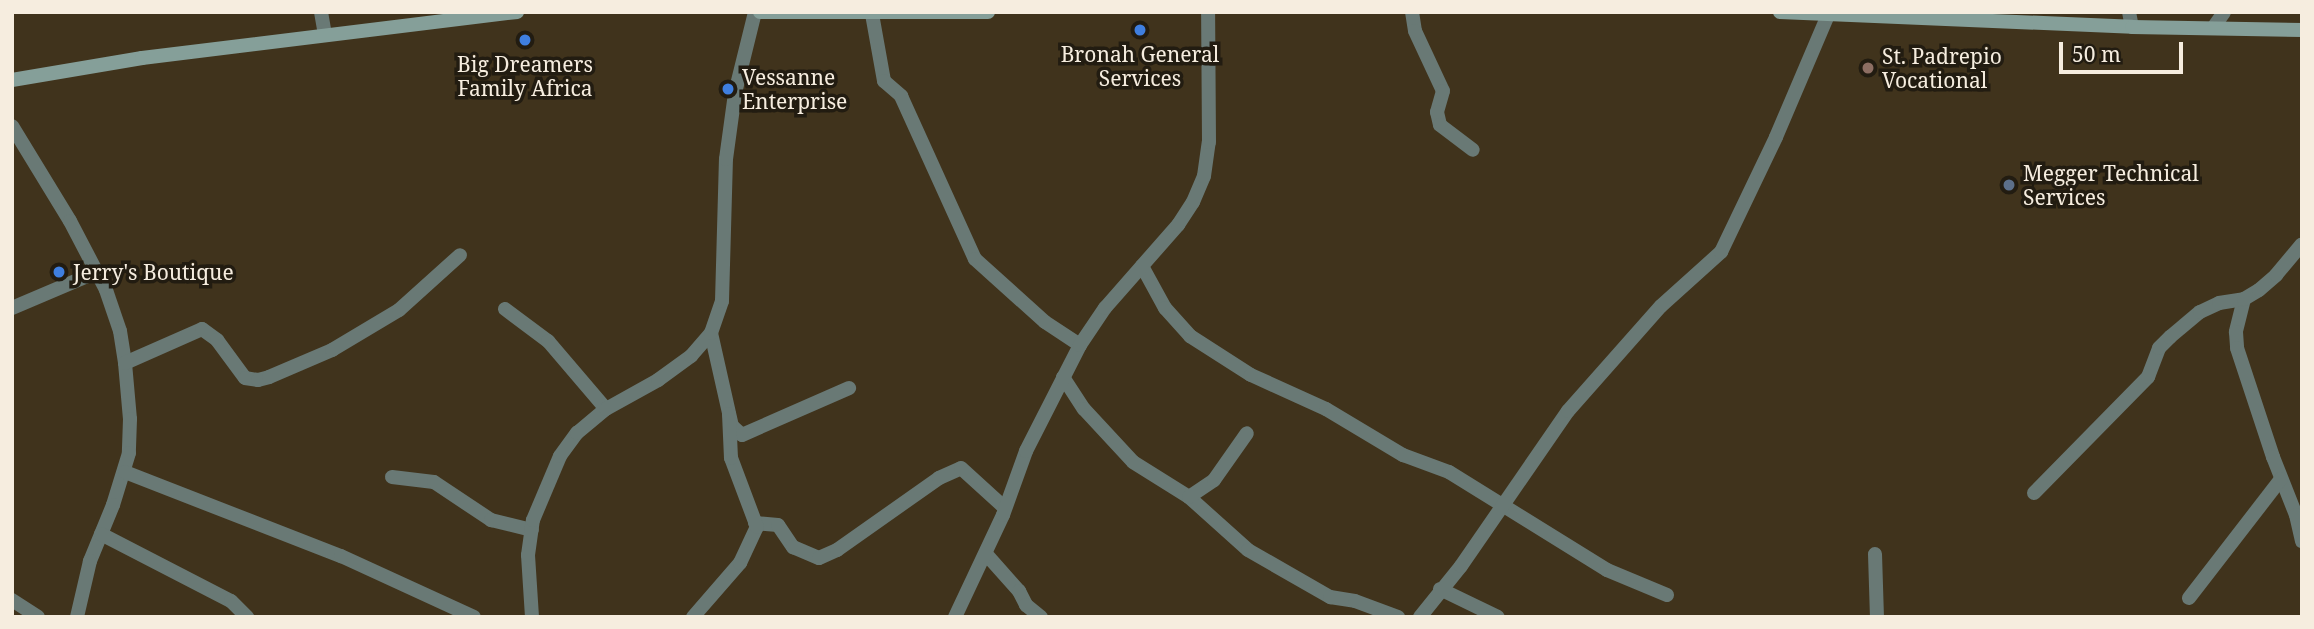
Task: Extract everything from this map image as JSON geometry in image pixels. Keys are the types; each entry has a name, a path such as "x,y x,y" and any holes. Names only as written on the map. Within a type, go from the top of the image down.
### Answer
{"main road":[{"path":"12,80 142,58 517,12"},
{"path":"760,12 872,15 988,12"},
{"path":"1780,12 2130,20 2213,28 2302,30"}],"street":[{"path":"321,12 325,34"},
{"path":"532,617 528,555 532,530 560,456 578,433 606,408 658,380 691,356 711,332 722,301 726,159 735,93 755,12"},
{"path":"956,617 986,554 1026,451 1080,345 1105,308 1178,225 1205,176 1209,142 1208,12"},
{"path":"1412,12 1415,31 1443,91 1437,112 1440,125 1472,150"},
{"path":"2213,28 2224,12"},
{"path":"1420,617 1461,566 1569,411 1661,306 1721,251 1776,137 1829,13"},
{"path":"872,15 884,82 901,96 975,259 1045,322 1080,345"},
{"path":"12,126 70,221 97,272 114,309 125,363 130,419 125,472 90,561 77,617"},
{"path":"2034,494 2148,377 2160,348 2170,337 2200,312 2219,303 2244,299 2276,275 2302,244"},
{"path":"125,363 202,329 217,340 245,378 258,380 269,377 332,350 399,310 460,255"},
{"path":"1142,266 1165,308 1190,336 1251,375 1326,409 1403,454 1449,472 1607,570 1667,595"},
{"path":"12,307 97,272"},
{"path":"2244,299 2236,332 2236,348 2281,479 2299,513 2302,541"},
{"path":"505,309 548,341 606,408"},
{"path":"711,332 729,414 736,432 748,435 849,388"},
{"path":"1063,377 1084,409 1133,462 1189,497 1248,550 1330,597 1354,601 1398,617"},
{"path":"693,617 740,563 757,527 731,458 729,414"},
{"path":"1189,497 1214,480 1247,433"},
{"path":"755,523 778,525 793,547 819,558 837,550 939,478 961,468 1005,508"},
{"path":"125,472 341,556 474,617"},
{"path":"392,477 434,482 491,520 532,530"},
{"path":"2189,598 2281,479"},
{"path":"101,534 231,601 247,617"},
{"path":"986,554 1020,591 1026,605 1041,617"},
{"path":"1875,554 1877,617"},
{"path":"1440,589 1498,617"},
{"path":"12,600 38,617"}],"place":[{"name":"Bronah General Services","path":"1140,30"},
{"name":"Big Dreamers Family Africa","path":"525,40"},
{"name":"St. Padrepio Vocational","path":"1868,68"},
{"name":"Vessanne Enterprise","path":"728,89"},
{"name":"Megger Technical Services","path":"2009,185"},
{"name":"Jerry's Boutique","path":"59,272"}]}
